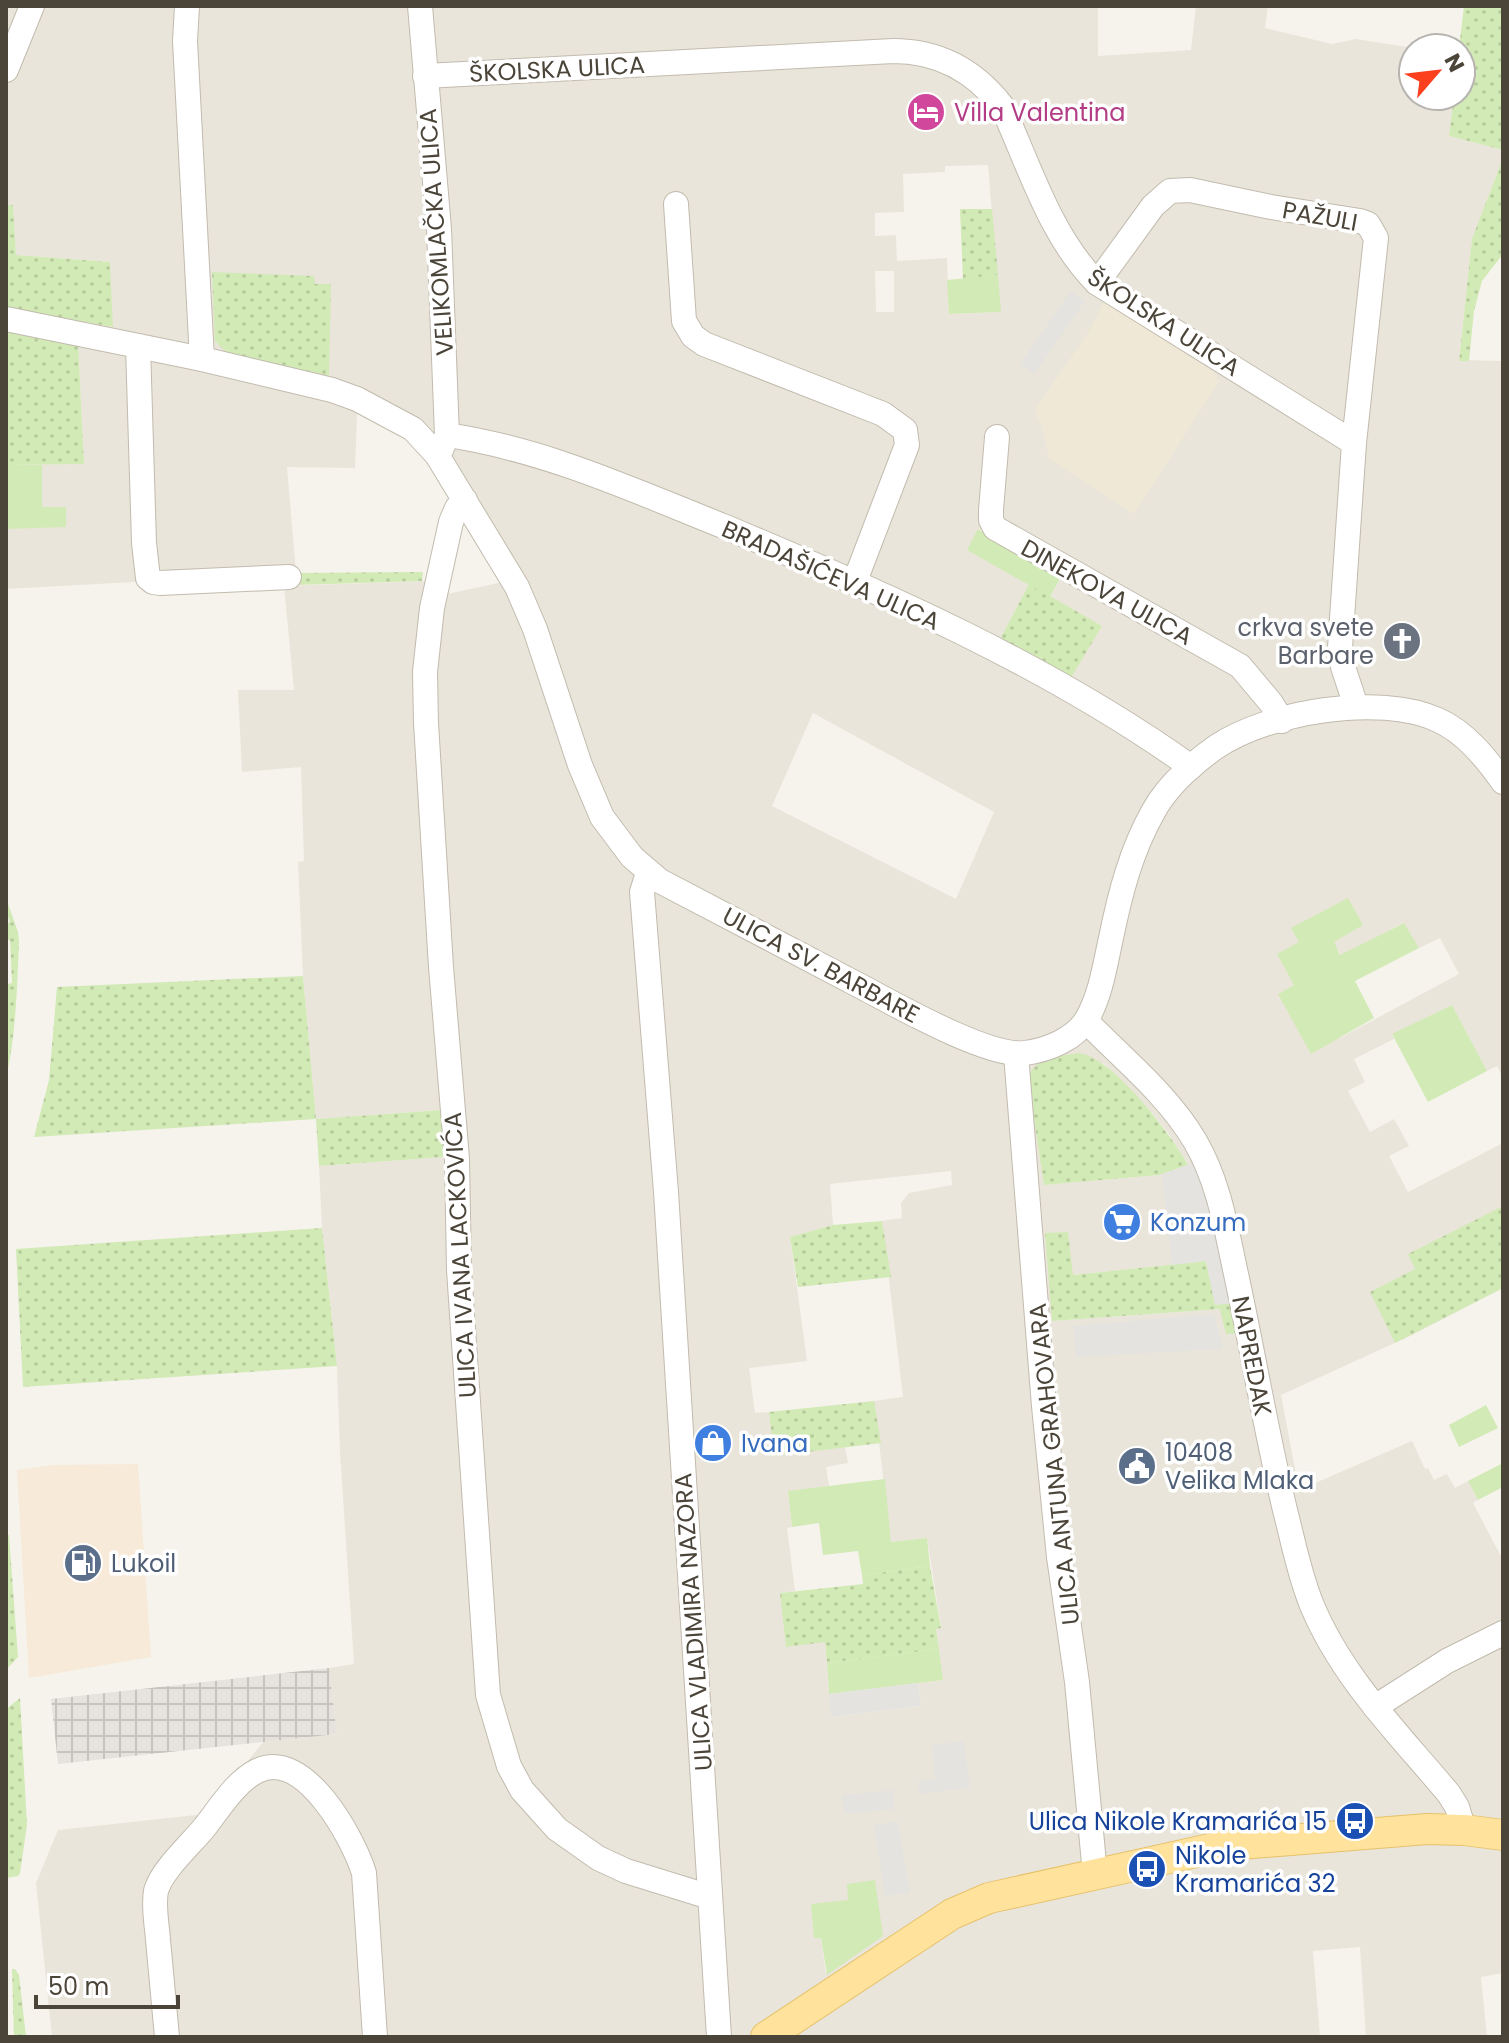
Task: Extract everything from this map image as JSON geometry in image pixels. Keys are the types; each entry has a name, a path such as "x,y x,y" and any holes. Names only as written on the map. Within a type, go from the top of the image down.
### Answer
{"main road":[{"path":"766,2037 952,1914 989,1898 1240,1843 1411,1829 1464,1830 1503,1835"}],"street":[{"path":"6,70 32,6"},
{"path":"187,6 185,41 202,359"},
{"name":"VELIKOMLAČKA ULICA","path":"420,6 439,229 442,445"},
{"name":"ŠKOLSKA ULICA","path":"425,76 893,51 913,51 940,58 973,77 1002,106 1061,234 1080,266 1097,283 1354,443"},
{"name":"PAŽULI","path":"1097,283 1134,229 1170,191 1190,190 1368,224 1376,238 1354,443"},
{"path":"676,204 684,321 693,336 704,344 883,414 894,419 905,430 907,445 855,581"},
{"name":"ULICA SV. BARBARE","path":"6,319 202,359 332,390 357,399 413,429 427,441 442,445 465,500 517,587 535,629 595,804 617,839 648,873 922,1018 960,1036 1016,1054"},
{"path":"138,346 144,543 148,578 160,583 289,577"},
{"name":"DINEKOVA ULICA","path":"997,437 991,510 995,528 1240,666 1282,721"},
{"path":"1354,443 1340,648 1356,706"},
{"name":"BRADAŠIĆEVA ULICA","path":"442,445 504,445 568,466 855,581 1052,682 1159,744 1191,767"},
{"name":"ULICA IVANA LACKOVIĆA","path":"465,500 457,508 451,522 432,608 425,672 441,967 457,1159 460,1284 488,1695 509,1766 522,1790 557,1829 598,1858 626,1871 710,1897"},
{"path":"1016,1054 1055,1045 1086,1021 1098,994 1120,896 1142,832 1155,807 1191,767 1217,747 1282,721 1356,706 1380,706 1438,720 1486,758 1503,782"},
{"name":"ULICA VLADIMIRA NAZORA","path":"648,873 642,892 666,1192 719,2037"},
{"name":"NAPREDAK","path":"1086,1021 1181,1120 1211,1172 1238,1284 1272,1455 1302,1577 1312,1605 1331,1643 1375,1707 1449,1794 1464,1830"},
{"name":"ULICA ANTUNA GRAHOVARA","path":"1016,1054 1044,1406 1059,1557 1077,1682 1095,1874"},
{"path":"1375,1707 1447,1661 1503,1633"},
{"path":"167,2037 156,1889 238,1786 260,1769 280,1766 289,1768 316,1792 357,1851 364,1873 375,2037"}],"shaded area":[{"path":"6,6 1098,6 1098,56 1191,50 1196,6 1268,6 1265,28 1332,44 1356,39 1397,45 1397,112 1452,112 1449,136 1503,150 1503,158 1472,240 1459,360 1503,361 1503,1078 1497,1066 1487,1071 1452,1005 1392,1035 1394,1039 1354,1059 1365,1082 1348,1091 1370,1132 1394,1119 1409,1146 1389,1156 1408,1192 1503,1143 1503,1288 1410,1336 1281,1395 1299,1490 1412,1441 1425,1469 1428,1468 1434,1480 1447,1474 1455,1488 1468,1481 1478,1500 1473,1503 1503,1560 1503,1973 1481,1977 1487,2037 1366,2037 1360,1947 1313,1951 1320,2037 52,2037 36,1883 58,1830 205,1814 263,1742 337,1734 329,1668 354,1664 337,1366 322,1228 319,1166 444,1157 441,1110 316,1119 303,976 298,862 304,861 301,767 242,772 238,690 294,690 284,586 428,581 447,594 503,582 458,472 358,394 355,468 287,467 296,573 6,589 6,465 84,464 78,341 113,344 110,262 16,255 13,206 6,205","holes":["988,165 1000,312 949,314 947,258 897,261 896,235 875,236 875,213 904,212 903,174 945,172 945,166","875,271 894,271 894,312 876,312","979,529 1062,576 1050,597 1102,626 998,643 1029,584 967,550","813,713 994,812 956,899 772,806","1403,923 1419,948 1440,938 1459,974 1340,1038 1279,994 1294,985 1299,942 1333,942 1341,955","1103,1063 1153,1114 1188,1165 1159,1175 1044,1185","951,1171 952,1185 909,1193 901,1203 902,1218 882,1221 903,1397 874,1401 891,1542 927,1538 941,1627 936,1628 943,1680 918,1683 921,1706 831,1717 825,1642 780,1593 795,1591 787,1528 792,1527 788,1492 829,1486 826,1467 848,1463 845,1447 774,1455 769,1412 755,1413 749,1368 807,1361 790,1237 833,1225 830,1184","1206,1261 1215,1305 1235,1303 1220,1309 1052,1321 1073,1275","849,1900 826,1974 821,1938"]},
{"path":"1071,291 1085,301 1034,374 1020,364"},
{"path":"1104,301 1214,372 1218,383 1134,514 1049,459 1035,410 1091,328"},
{"path":"1196,1162 1235,1303 1215,1305 1206,1261 1172,1265 1162,1174"},
{"path":"1214,1314 1223,1349 1076,1357 1073,1326"},
{"name":"Lukoil","path":"138,1464 151,1657 29,1678 17,1470 53,1465"},
{"path":"329,1668 337,1734 58,1764 51,1699"},
{"path":"918,1683 921,1706 831,1717 829,1694"},
{"path":"964,1741 970,1788 919,1794 918,1781 935,1779 932,1745"},
{"path":"893,1790 895,1809 844,1814 842,1795"},
{"path":"898,1821 910,1893 885,1896 874,1825"}],"green space":[{"path":"1464,6 1503,6 1503,150 1449,136 1452,112 1477,112 1477,32 1461,32"},
{"path":"1503,158 1503,254 1482,281 1474,311 1469,361 1459,361 1472,239"},
{"path":"6,205 13,205 16,255 110,262 113,327 6,308"},
{"path":"960,209 992,209 998,275 963,279"},
{"path":"212,272 314,276 315,284 331,284 329,376 227,353 215,341"},
{"path":"998,275 1001,312 949,314 947,280"},
{"path":"6,328 78,341 84,464 6,465"},
{"path":"6,465 42,465 42,507 66,507 66,527 6,529"},
{"path":"978,529 1062,575 1050,597 967,550"},
{"path":"423,572 422,581 298,585 296,573"},
{"path":"1029,584 1102,626 1069,681 998,643"},
{"path":"6,898 19,942 14,1028 6,1079 6,993 8,984 12,983 10,940 6,940 6,924 10,922"},
{"path":"1348,898 1363,925 1334,942 1340,955 1404,923 1419,948 1355,981 1374,1018 1311,1054 1278,994 1294,985 1277,954 1299,942 1291,928"},
{"path":"303,976 316,1119 34,1137 49,1080 57,987"},
{"path":"1452,1005 1487,1071 1428,1102 1392,1034"},
{"path":"1078,1053 1092,1057 1123,1081 1169,1135 1188,1165 1159,1175 1044,1185 1028,1079 1041,1063"},
{"path":"442,1110 445,1157 319,1166 316,1119"},
{"path":"1503,1206 1503,1288 1395,1343 1370,1292 1415,1269 1408,1254"},
{"path":"882,1221 891,1277 798,1287 790,1237 833,1225"},
{"path":"322,1228 337,1366 23,1387 16,1249"},
{"path":"1068,1232 1073,1275 1206,1261 1215,1304 1235,1303 1240,1333 1226,1334 1220,1309 1052,1321 1045,1233"},
{"path":"874,1401 881,1443 774,1456 769,1412"},
{"path":"1486,1405 1498,1428 1459,1447 1449,1425"},
{"path":"1503,1463 1503,1487 1478,1500 1468,1481"},
{"path":"885,1479 891,1542 927,1538 930,1566 862,1575 858,1551 823,1555 819,1523 792,1527 788,1491"},
{"path":"6,1535 9,1535 18,1657 6,1670"},
{"path":"930,1566 941,1628 936,1629 939,1649 827,1663 825,1642 786,1647 780,1593 863,1584 862,1575"},
{"path":"939,1649 943,1680 829,1694 827,1663"},
{"path":"20,1698 27,1825 20,1873 6,1878 6,1709"},
{"path":"875,1880 883,1936 827,1975 821,1938 814,1938 811,1904 848,1900 847,1884"},
{"path":"12,1969 19,1975 26,2037 14,2037"}],"place":[{"name":"Villa Valentina","path":"926,112"},
{"name":"crkva svete Barbare","path":"1402,641"},
{"name":"Konzum","path":"1122,1222"},
{"name":"Ivana","path":"713,1443"},
{"name":"10408 Velika Mlaka","path":"1137,1466"},
{"name":"Lukoil","path":"83,1563"},
{"name":"Ulica Nikole Kramarića 15","path":"1355,1821"},
{"name":"Nikole Kramarića 32","path":"1147,1869"}]}
